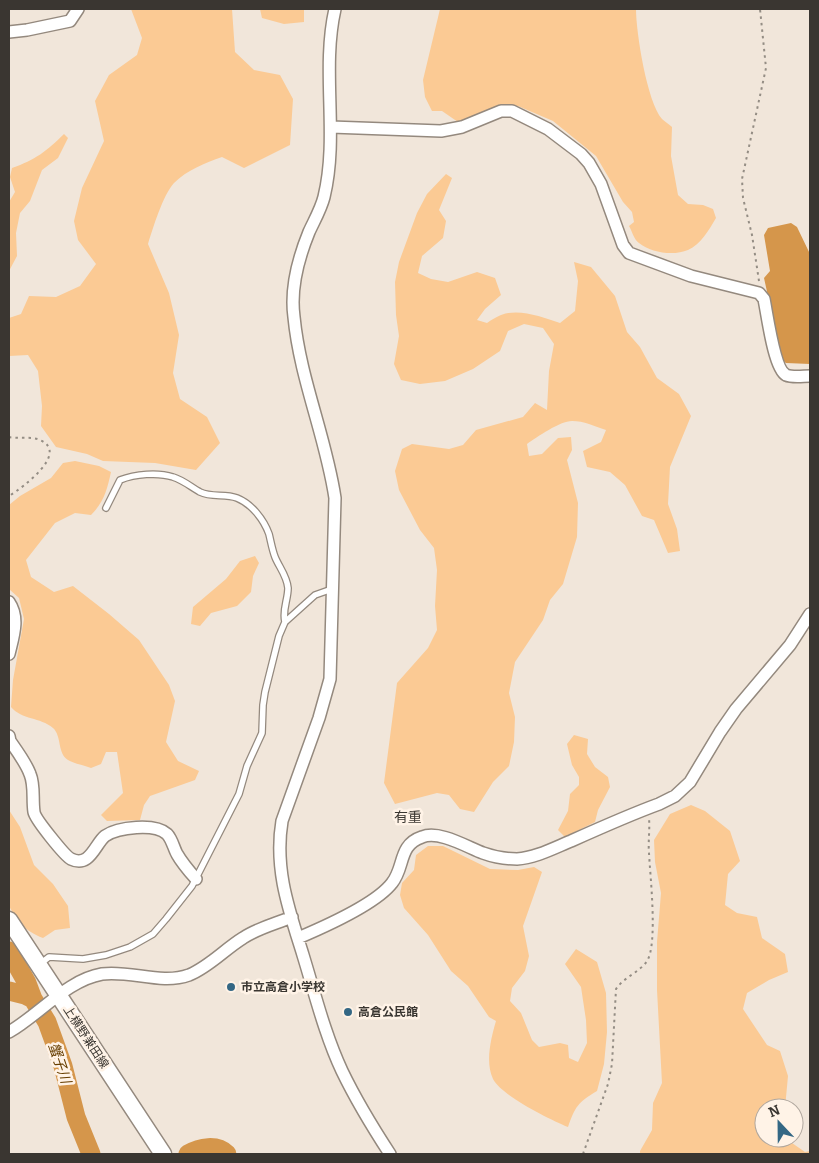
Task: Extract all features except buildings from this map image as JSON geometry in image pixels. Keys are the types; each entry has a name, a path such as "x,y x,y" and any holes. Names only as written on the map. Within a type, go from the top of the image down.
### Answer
{"main road":[{"name":"上横野兼田線","path":"9,920 163,1154"}],"street":[{"path":"9,32 70,21 76,15 78,9"},
{"path":"335,9 332,23 330,56 331,155 328,179 323,200 297,267 293,291 293,317 304,373 332,476 336,498 330,679 282,821 279,839 281,874 320,1010 342,1070 363,1110 390,1154"},
{"path":"331,127 441,131 462,127 501,111 512,111 548,129 589,162 601,184 623,245 629,253 690,276 758,293 764,299 780,368 785,374 792,376 810,376"},
{"path":"9,602 13,608 15,618 9,654"},
{"path":"298,938 319,930 387,890 394,880 401,857 407,848 422,836 438,836 485,854 501,858 518,859 540,854 675,796 690,782 736,709 790,645 810,614"},
{"path":"9,736 33,783 34,814 70,859 80,861 90,856 103,838 111,833 128,828 152,828 168,834 178,855 196,879"},
{"path":"9,1032 88,977 114,973 177,978 190,974 243,937 263,927 292,917"}],"lane":[{"path":"106,508 120,480 130,476 156,475 172,476 201,492 212,496 236,497 248,504 259,516 268,533 275,557 287,581 288,591 283,614 285,622"},
{"path":"38,965 48,958 83,959 130,947 153,934 192,886 239,794 262,733 265,692 278,636 285,622 315,595 332,589"}],"path":[{"path":"758,293 759,285 752,235 742,179 766,68 760,9"},
{"path":"9,437 38,439 45,443 50,455 42,469 9,496"},
{"path":"583,1154 608,1084 612,1064 616,989 619,984 647,961 651,953 653,911 648,808"}],"shaded area":[{"path":"131,9 232,9 235,52 254,70 280,75 293,99 290,145 244,168 222,157 203,164 185,174 174,183 166,195 148,244 169,293 179,335 173,373 180,399 207,417 220,443 196,470 155,463 103,461 87,454 56,447 41,426 42,406 38,371 28,355 9,356 9,318 21,314 29,296 56,297 80,286 96,264 78,240 74,221 82,188 104,141 95,101 109,75 137,55 142,38"},
{"path":"260,9 304,9 304,22 284,24 262,18"},
{"path":"440,9 636,9 640,49 647,83 662,119 672,127 671,156 678,195 688,204 703,205 713,209 716,218 701,240 688,250 676,253 663,253 637,242 629,226 634,222 632,212 623,202 596,156 553,121 518,106 505,107 458,122 442,111 432,111 425,97 423,80"},
{"path":"64,134 68,138 58,158 42,170 30,201 20,213 16,233 17,256 9,271 9,202 15,192 10,177 12,168 40,154"},
{"path":"446,174 452,178 439,210 446,221 443,238 422,256 418,273 431,279 448,282 477,272 495,278 501,295 485,309 477,320 487,323 501,315 515,312 530,314 560,323 575,311 578,281 574,262 591,267 615,296 627,332 640,347 657,378 679,394 691,416 670,467 668,504 677,529 680,551 668,553 654,520 642,516 625,485 610,472 587,467 583,451 601,442 606,430 572,421 549,430 527,444 529,456 542,454 558,438 571,437 572,450 567,460 578,503 577,537 563,584 550,600 543,620 515,662 509,693 515,717 514,742 509,766 493,782 474,812 460,809 449,795 437,793 395,804 384,783 397,683 428,648 437,630 435,606 437,570 434,548 420,530 399,490 395,471 402,449 412,444 449,449 463,445 476,430 523,417 535,403 547,410 549,371 554,344 543,328 524,324 508,331 500,351 473,369 445,381 420,384 401,380 394,364 399,336 395,282 399,262 417,213 427,194"},
{"path":"791,223 797,227 810,254 810,364 786,363 782,360 764,278 770,271 764,235 768,228"},
{"path":"75,461 99,466 111,472 104,495 91,515 75,513 55,523 26,560 31,577 54,592 73,586 139,640 169,685 175,701 166,742 178,761 199,771 195,780 150,796 144,805 140,820 107,821 101,815 123,793 117,752 106,752 101,764 91,768 68,760 62,753 58,735 53,728 48,724 20,714 11,707 13,680 24,619 19,598 9,589 9,505 20,496 51,478 63,463"},
{"path":"255,556 259,563 253,576 251,592 237,606 211,613 200,626 191,624 193,607 226,579 240,561"},
{"path":"574,735 588,739 587,754 595,767 608,777 610,787 598,810 595,822 565,837 558,830 568,811 570,794 579,785 579,777 572,765 567,744"},
{"path":"691,805 705,811 730,831 740,861 728,874 725,905 737,913 757,917 762,938 785,954 788,972 769,980 747,993 743,1009 767,1045 780,1051 788,1076 786,1098 754,1098 754,1148 799,1148 805,1152 810,1151 810,1154 640,1154 652,1130 653,1103 662,1083 657,990 657,942 661,893 655,862 654,840 670,814"},
{"path":"9,810 20,827 34,865 53,884 68,906 70,928 55,930 43,938 31,932 23,925 9,906"},
{"path":"428,846 443,846 490,869 518,870 534,867 542,872 523,926 529,956 525,971 512,988 510,1001 521,1013 532,1040 539,1047 560,1043 568,1045 569,1058 578,1062 587,1043 586,1020 581,987 565,964 576,949 597,962 606,993 607,1032 604,1064 597,1091 585,1098 578,1106 568,1127 538,1113 516,1100 498,1086 493,1079 489,1065 491,1042 496,1021 489,1017 468,986 451,971 428,935 404,908 400,895 402,883 414,870 416,855"}],"waterway":[{"path":"9,951 27,983 33,999"},
{"name":"蟹子川","path":"9,991 33,999 47,1022 63,1066 76,1117 91,1154"},
{"name":"蟹子川","path":"188,1154 208,1148 218,1149 227,1154"}],"place":[{"name":"市立高倉小学校","path":"231,987"},
{"name":"高倉公民館","path":"348,1012"}],"district":[{"name":"有重","path":"408,817"}]}
